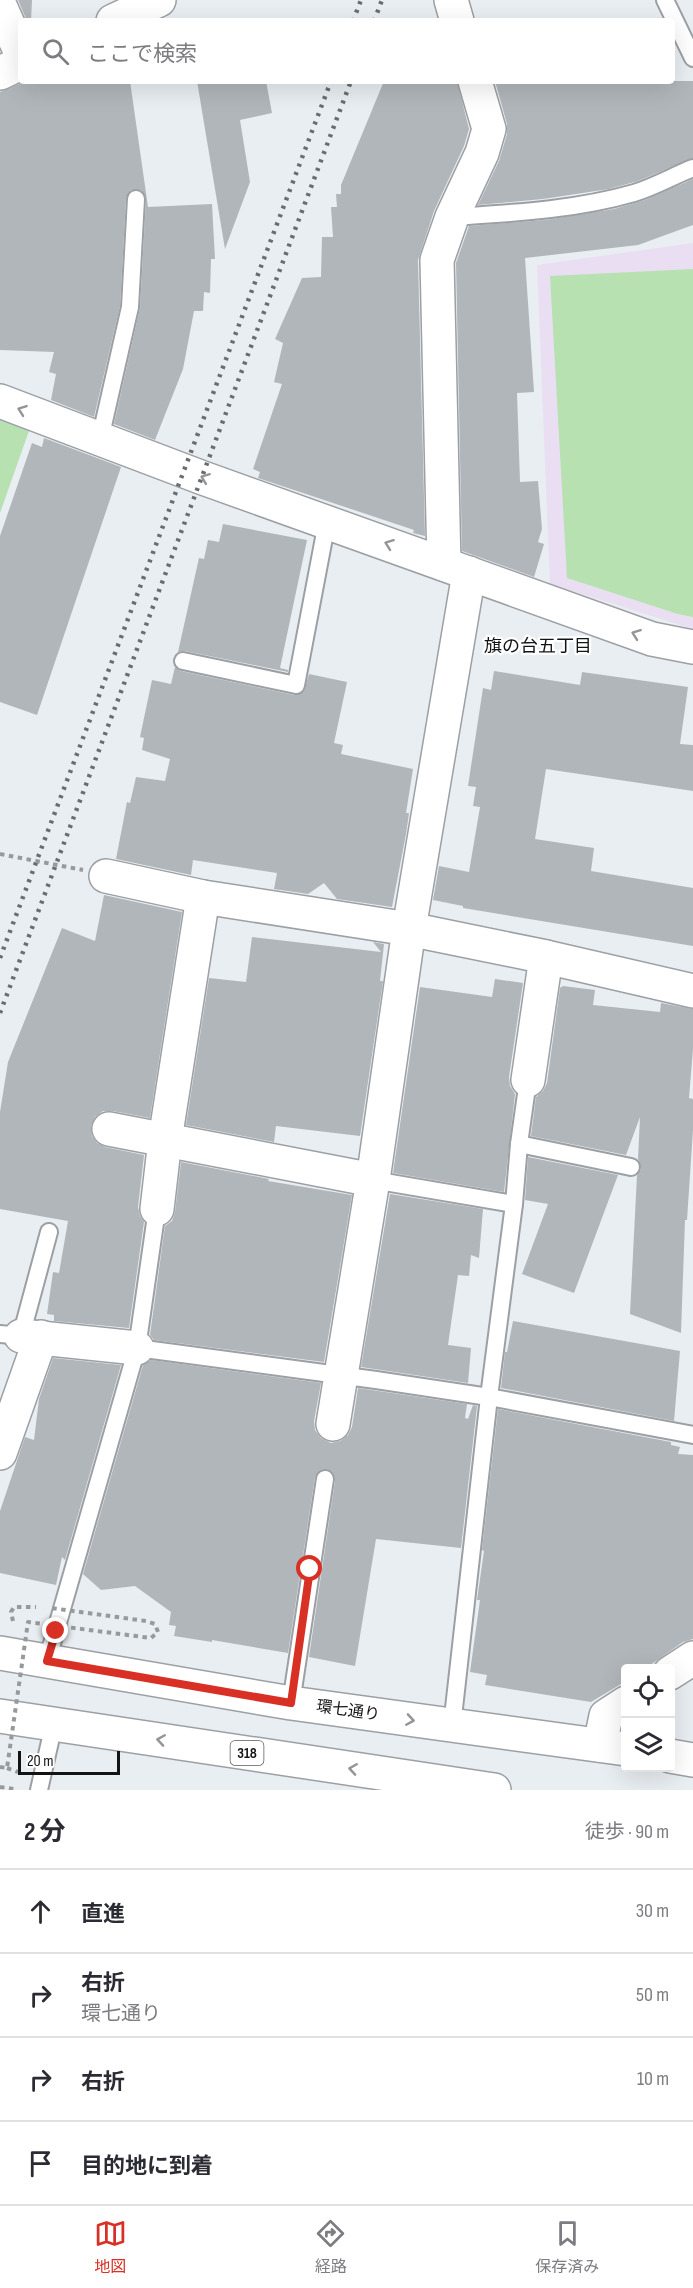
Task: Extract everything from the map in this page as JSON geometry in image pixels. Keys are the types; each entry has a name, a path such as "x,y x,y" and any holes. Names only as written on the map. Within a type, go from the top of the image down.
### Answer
{"street":[{"path":"120,18 159,0"},
{"path":"450,0 456,18"},
{"path":"0,6 18,46"},
{"path":"0,73 18,64"},
{"path":"333,1424 373,1180 409,929 456,568 437,260 452,217 482,153 489,129 476,84"},
{"path":"0,402 202,478 652,639 693,647"},
{"path":"94,873 203,897 409,929 546,957 693,991"},
{"path":"157,1209 165,1140 203,897"},
{"path":"528,1080 546,957"},
{"path":"108,1129 373,1180"},
{"path":"0,1453 21,1336 137,1348"},
{"name":"環七通り","path":"0,1653 291,1703 613,1747"},
{"path":"675,1670 693,1658"},
{"path":"613,1747 606,1716 621,1706"},
{"name":"318","path":"0,1716 455,1788 494,1790"},
{"path":"675,1757 693,1760"}],"lane":[{"path":"665,0 674,18"},
{"path":"675,21 693,58"},
{"path":"452,217 518,213 588,205 636,192 693,168"},
{"path":"100,438 129,307 136,199"},
{"path":"183,661 296,685 327,522"},
{"path":"452,1726 528,1080"},
{"path":"519,1144 631,1167"},
{"path":"373,1180 514,1204"},
{"path":"47,1661 137,1348 157,1209"},
{"path":"21,1336 50,1232"},
{"path":"137,1348 489,1397 693,1435"},
{"path":"291,1703 325,1479"},
{"path":"39,1790 54,1724"}],"path":[{"path":"0,854 94,873"},
{"path":"0,1767 7,1768 28,1622 151,1638 158,1632 155,1624 146,1621 51,1608 14,1606 11,1618 15,1623 27,1626"}],"shaded area":[{"path":"693,243 693,629 550,584 537,265"}],"green space":[{"path":"693,269 693,617 567,578 550,276"},
{"path":"0,417 30,428 0,513"}],"building":[{"path":"18,0 32,0 31,18 26,18"},
{"path":"675,81 693,81 693,158 638,181 609,189 543,199 478,205 499,161 507,134 507,124 496,84 675,84"},
{"path":"20,84 130,84 148,207 212,204 215,259 211,259 210,293 204,292 203,311 194,311 183,369 155,440 114,424 140,308 146,200 141,190 131,190 126,198 120,306 94,417 51,400 56,374 49,372 54,352 0,350 0,92"},
{"path":"198,84 267,84 272,113 240,120 250,182 225,249"},
{"path":"383,84 458,84 469,129 464,146 434,211 418,260 425,536 413,533 414,530 258,478 260,472 253,469 282,384 274,382 283,343 275,339 302,278 321,277 322,237 333,237 331,207 337,207 336,194 341,194 341,185"},
{"path":"693,179 693,225 638,245 525,258 534,392 517,393 520,482 538,481 542,529 538,542 544,544 534,577 462,551 456,263 469,226 545,220 614,209 645,200"},
{"path":"44,438 121,467 37,715 0,702 0,536 32,443 42,447"},
{"path":"223,524 307,540 280,668 288,672 185,651 178,652 199,558 204,559 208,540 219,542"},
{"path":"175,667 181,671 294,695 304,691 309,674 347,682 334,743 343,745 341,754 413,769 406,813 409,813 406,834 392,907 337,899 324,883 308,894 274,889 277,873 193,860 191,875 116,859 127,802 130,803 136,777 165,781 170,759 142,750 144,738 140,737 152,680 171,684"},
{"path":"494,671 580,685 582,672 688,687 680,744 693,745 693,791 546,769 535,839 594,848 591,871 693,888 693,946 463,908 463,906 433,900 439,866 469,872 480,807 473,806 476,787 468,786 483,688 491,690"},
{"path":"104,895 182,912 150,1118 103,1111 95,1117 91,1126 92,1136 97,1143 105,1147 144,1155 138,1207 144,1222 129,1328 54,1321 54,1315 47,1314 53,1272 59,1273 68,1221 0,1209 0,1112 8,1062 62,928 95,941"},
{"path":"252,937 381,952 373,942 384,944 380,981 383,981 360,1136 276,1126 274,1142 186,1125 209,978 246,982"},
{"path":"495,979 523,983 509,1077 510,1086 515,1094 504,1192 393,1173 420,987 492,997"},
{"path":"563,986 595,990 593,1005 660,1012 661,1003 693,1009 689,1098 693,1099 693,1130 687,1220 685,1220 681,1333 630,1314 637,1175 641,1169 638,1159 640,1117 626,1155 531,1136 536,1097 547,1083 560,988"},
{"path":"528,1157 618,1175 574,1293 522,1274 548,1204 525,1200"},
{"path":"181,1162 269,1179 268,1181 352,1195 324,1362 154,1340 150,1335 165,1226 172,1221 175,1212"},
{"path":"390,1194 483,1209 479,1258 471,1255 469,1276 458,1275 448,1345 471,1348 468,1383 361,1367"},
{"path":"513,1321 680,1351 674,1421 501,1388 505,1352 507,1352"},
{"path":"53,1358 121,1365 65,1560 62,1557 56,1585 0,1573 0,1511 25,1437 34,1440 39,1399"},
{"path":"151,1360 321,1383 314,1421 315,1430 321,1438 331,1443 340,1441 348,1435 352,1427 358,1388 467,1404 465,1418 468,1419 473,1405 477,1406 461,1548 376,1539 355,1666 309,1657 335,1481 334,1475 327,1469 321,1470 315,1477 288,1653 174,1636 176,1626 169,1625 171,1612 135,1586 101,1590 83,1574 143,1365"},
{"path":"498,1409 671,1442 671,1445 680,1447 678,1454 693,1455 693,1639 683,1642 652,1664 621,1664 621,1684 591,1702 485,1685 487,1675 470,1672 480,1600 477,1600 484,1551 482,1550"}],"railway":[{"path":"354,18 361,0"},
{"path":"375,18 382,0"},
{"path":"0,958 330,84"},
{"path":"0,1013 350,84"}],"district":[{"name":"旗の台五丁目","path":"538,646"}],"route":[{"path":"56,1631 47,1661 291,1703 310,1569"}]}
